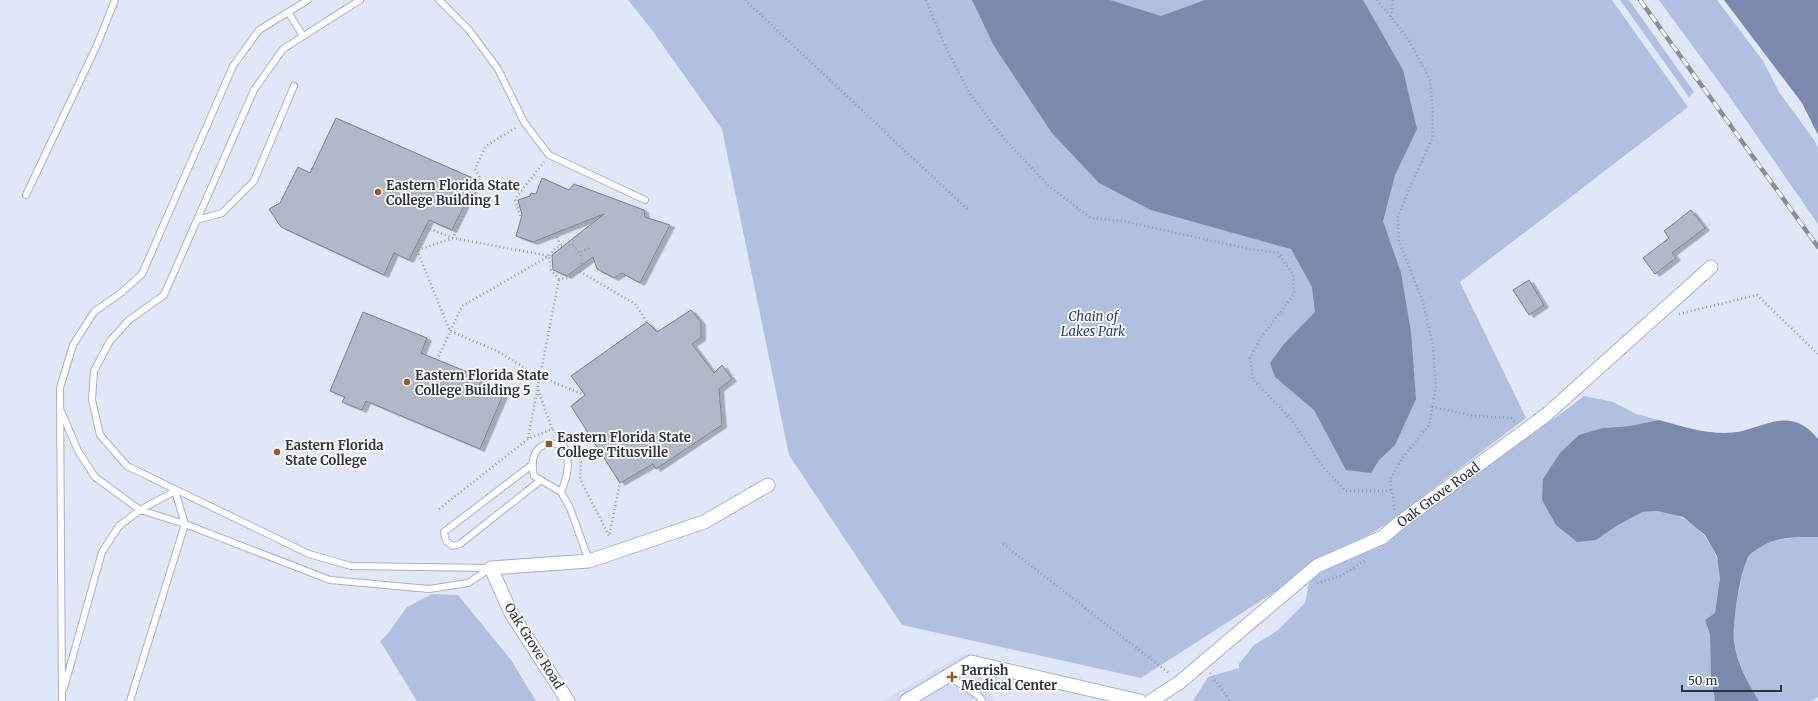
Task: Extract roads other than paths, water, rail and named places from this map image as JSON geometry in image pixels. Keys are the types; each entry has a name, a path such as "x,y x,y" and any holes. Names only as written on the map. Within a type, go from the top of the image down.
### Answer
{"street":[{"name":"Oak Grove Road","path":"1151,701 1180,682 1317,566 1383,537 1398,524 1546,415 1711,267"},
{"path":"491,568 589,561 704,522 768,485"},
{"name":"Oak Grove Road","path":"491,568 511,613 568,701"},
{"path":"906,701 971,662 1140,701"}],"lane":[{"path":"26,195 97,44 115,0"},
{"path":"62,698 60,388 72,345 94,312 122,292 142,274 233,66 259,30 308,0"},
{"path":"360,0 283,49 254,90 164,295 129,320 114,336 94,371 92,400 100,435 127,466 175,491 309,554 351,566 491,568"},
{"path":"439,0 469,30 498,69 524,122 549,155 645,200"},
{"path":"288,12 303,36"},
{"path":"197,220 222,214 254,181 294,86"},
{"path":"60,407 78,451 95,477 140,510 185,524 330,580 429,589 468,583 491,568"},
{"path":"561,492 567,479 569,465 567,453 563,445 553,443 541,446 534,452 534,476 561,492 570,508 589,561"},
{"path":"533,464 444,532 446,541 454,546 460,544 541,480"},
{"path":"62,698 102,552 119,526 140,510 175,491"},
{"path":"130,701 185,524 175,491"},
{"path":"948,676 979,696 982,701"}],"railway":[{"path":"1640,0 1818,247"}],"place":[{"name":"Eastern Florida State College Building 1","path":"378,192"},
{"name":"Eastern Florida State College Building 5","path":"407,382"},
{"name":"Eastern Florida State College Titusville","path":"549,444"},
{"name":"Eastern Florida State College","path":"277,452"},
{"name":"Parrish Medical Center","path":"952,677"}],"park label":[{"name":"Chain of Lakes Park","path":"1093,324"}]}
